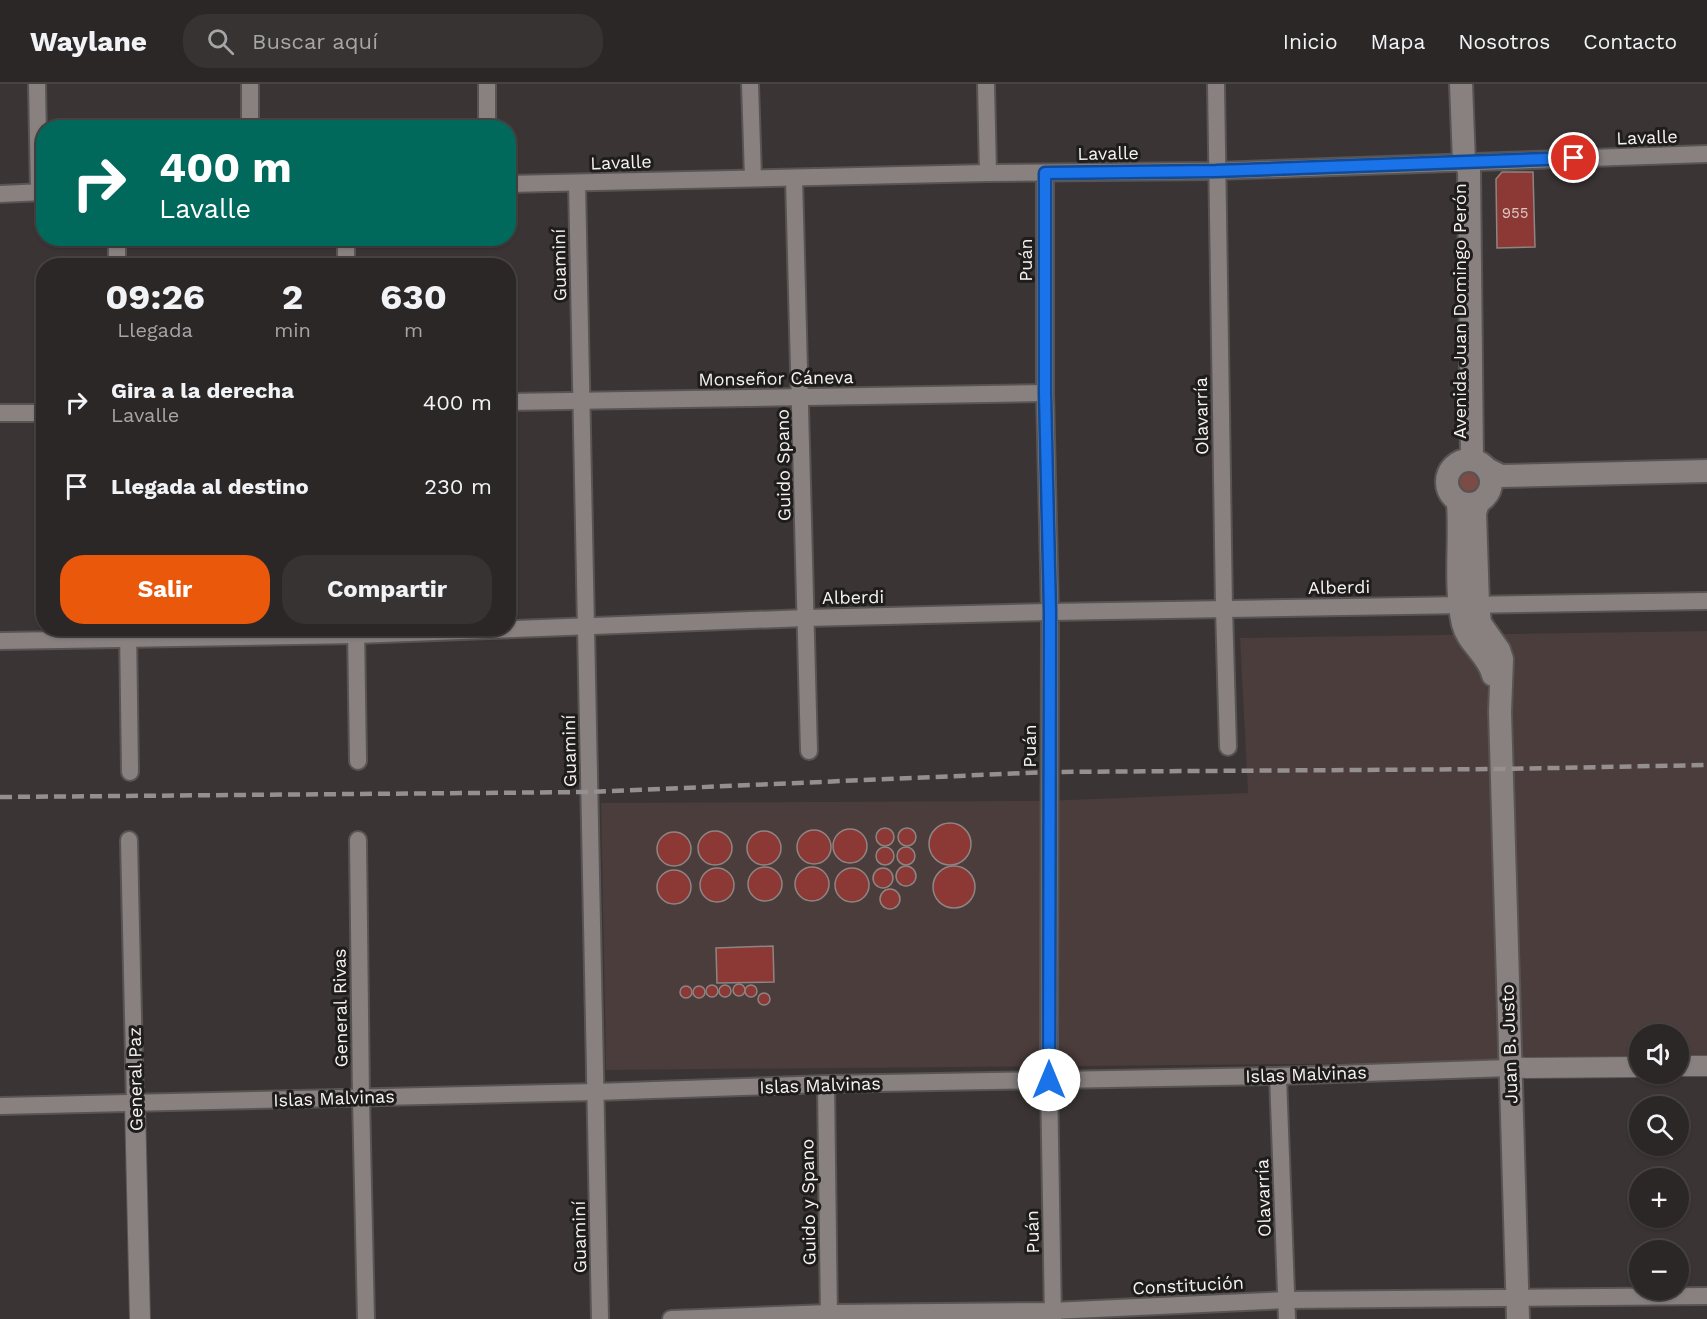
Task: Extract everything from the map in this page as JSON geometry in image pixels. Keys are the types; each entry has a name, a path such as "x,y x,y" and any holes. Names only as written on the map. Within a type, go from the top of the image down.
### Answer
{"main road":[{"name":"Avenida Juan Domingo Perón","path":"1461,84 1464,162 1469,169 1473,464"},
{"name":"Avenida Juan Domingo Perón","path":"1475,499 1448,492 1446,478 1454,465 1473,464 1491,480 1475,499 1469,604 1499,650 1502,659 1500,712 1502,769"},
{"path":"1473,464 1501,476 1707,471"},
{"path":"1475,499 1501,488 1707,480"},
{"name":"Juan B. Justo","path":"1502,769 1509,1068 1518,1308"}],"street":[{"path":"37,84 38,120"},
{"path":"250,84 250,120"},
{"path":"487,84 487,120"},
{"path":"750,84 753,178"},
{"path":"986,84 988,173"},
{"name":"Olavarría","path":"1216,84 1228,747"},
{"name":"Lavalle","path":"516,184 988,173 1216,171 1707,154"},
{"name":"Puán","path":"1045,173 1045,393 1050,612 1049,1080 1053,1315"},
{"name":"Guido Spano","path":"794,178 809,751"},
{"name":"Guaminí","path":"577,183 600,1319"},
{"path":"0,194 36,192"},
{"name":"Monseñor Cáneva","path":"516,402 1045,393"},
{"path":"0,413 36,413"},
{"name":"Alberdi","path":"516,629 1050,612 1707,601"},
{"name":"Alberdi","path":"0,641 91,636"},
{"path":"128,636 130,772"},
{"path":"356,636 358,761"},
{"name":"General Paz","path":"129,840 140,1319"},
{"name":"General Rivas","path":"358,840 366,1319"},
{"path":"1689,1066 1707,1066"},
{"name":"Islas Malvinas","path":"0,1106 596,1092 826,1084 1629,1067"},
{"name":"Olavarría","path":"1278,1076 1287,1319"},
{"name":"Guido y Spano","path":"826,1084 829,1316"},
{"name":"Constitución","path":"671,1319 1053,1315 1287,1300 1518,1308 1707,1296"}],"shaded area":[{"path":"1469,469 1477,472 1480,480 1477,488 1469,491 1461,488 1458,480 1461,472"},
{"path":"1707,631 1707,1061 1689,1061 1689,1024 1629,1024 1629,1061 606,1070 601,803 1043,801 1248,793 1240,638"}],"building":[{"path":"1502,172 1533,172 1535,247 1497,248 1496,179"},
{"path":"950,823 965,829 971,844 965,859 950,865 935,859 929,844 935,829"},
{"path":"885,828 891,831 894,837 891,843 885,846 879,843 876,837 879,831"},
{"path":"907,828 913,831 916,837 913,843 907,846 901,843 898,837 901,831"},
{"path":"850,829 862,834 867,846 862,858 850,863 838,858 833,846 838,834"},
{"path":"814,830 826,835 831,847 826,859 814,864 802,859 797,847 802,835"},
{"path":"715,831 727,836 732,848 727,860 715,865 703,860 698,848 703,836"},
{"path":"764,831 776,836 781,848 776,860 764,865 752,860 747,848 752,836"},
{"path":"674,832 686,837 691,849 686,861 674,866 662,861 657,849 662,837"},
{"path":"885,847 891,850 894,856 891,862 885,865 879,862 876,856 879,850"},
{"path":"906,847 912,850 915,856 912,862 906,865 900,862 897,856 900,850"},
{"path":"906,866 913,869 916,876 913,883 906,886 899,883 896,876 899,869"},
{"path":"954,866 969,872 975,887 969,902 954,908 939,902 933,887 939,872"},
{"path":"765,867 777,872 782,884 777,896 765,901 753,896 748,884 753,872"},
{"path":"812,867 824,872 829,884 824,896 812,901 800,896 795,884 800,872"},
{"path":"717,868 729,873 734,885 729,897 717,902 705,897 700,885 705,873"},
{"path":"852,868 864,873 869,885 864,897 852,902 840,897 835,885 840,873"},
{"path":"883,868 890,871 893,878 890,885 883,888 876,885 873,878 876,871"},
{"path":"674,870 686,875 691,887 686,899 674,904 662,899 657,887 662,875"},
{"path":"890,889 897,892 900,899 897,906 890,909 883,906 880,899 883,892"},
{"path":"773,946 774,982 717,983 716,948"},
{"path":"739,984 745,990 739,996 733,990"},
{"path":"712,985 718,991 712,997 706,991"},
{"path":"725,985 731,991 725,997 719,991"},
{"path":"751,985 757,991 751,997 745,991"},
{"path":"686,986 692,992 686,998 680,992"},
{"path":"699,986 705,992 699,998 693,992"},
{"path":"764,993 770,999 764,1005 758,999"}],"railway":[{"path":"0,797 590,792 1049,772 1502,769 1707,765"}],"route":[{"path":"1049,1080 1050,612 1045,393 1045,173 1216,171 1574,158"}]}
